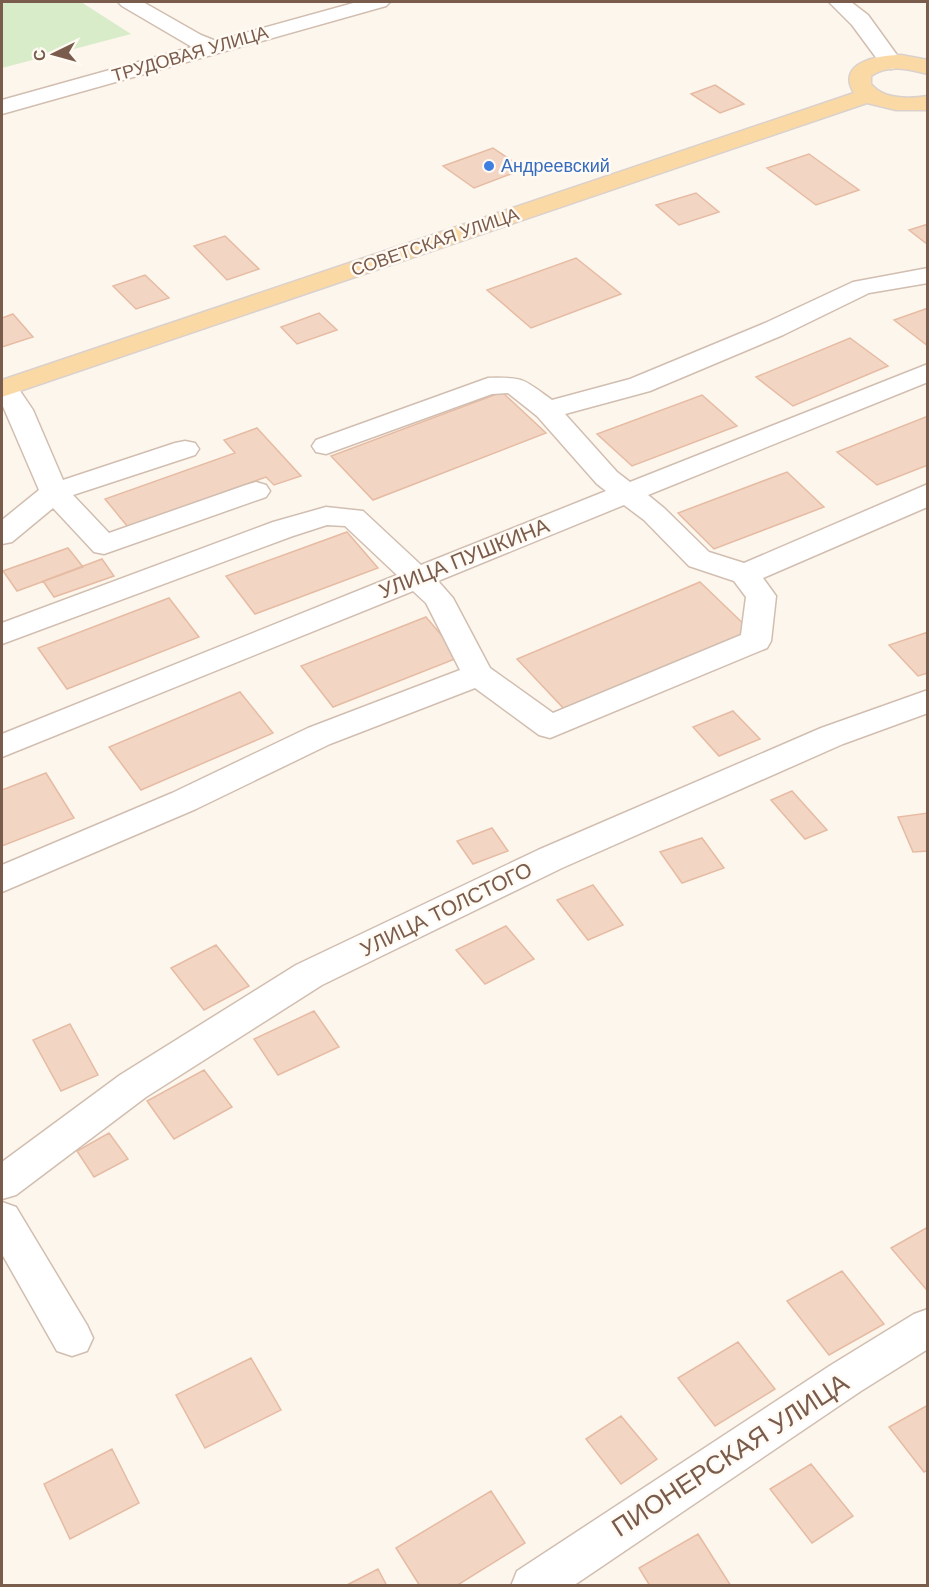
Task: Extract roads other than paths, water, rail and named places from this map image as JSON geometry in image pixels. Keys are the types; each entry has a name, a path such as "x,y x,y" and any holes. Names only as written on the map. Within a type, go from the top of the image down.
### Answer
{"main road":[{"path":"927,67 891,62 867,68 860,74 859,81 861,88 869,95 892,104 927,103"},
{"name":"СОВЕТСКАЯ УЛИЦА","path":"3,388 869,95"}],"street":[{"path":"129,2 193,40 213,47"},
{"name":"ТРУДОВАЯ УЛИЦА","path":"2,107 213,47 325,8 379,2"},
{"path":"839,2 860,20 891,62"},
{"path":"547,410 640,385 774,329 862,287 927,274"},
{"name":"УЛИЦА ПУШКИНА","path":"2,746 927,372"},
{"path":"2,634 283,529 326,516 353,517 438,598 478,675 550,727 756,640 761,596 745,574 699,559 654,514 607,478 547,410 514,386 488,386 326,446"},
{"path":"3,388 20,410 54,492 104,545 256,491"},
{"path":"2,535 54,492 185,449"},
{"path":"745,574 915,502 927,493"},
{"path":"2,879 184,801 320,736 478,675"},
{"name":"УЛИЦА ТОЛСТОГО","path":"2,1183 133,1086 309,975 561,854 832,736 927,701"},
{"path":"2,1219 72,1338"},
{"name":"ПИОНЕРСКАЯ УЛИЦА","path":"533,1586 846,1378 927,1327"}],"place":[{"name":"Андреевский","path":"489,166"}]}
